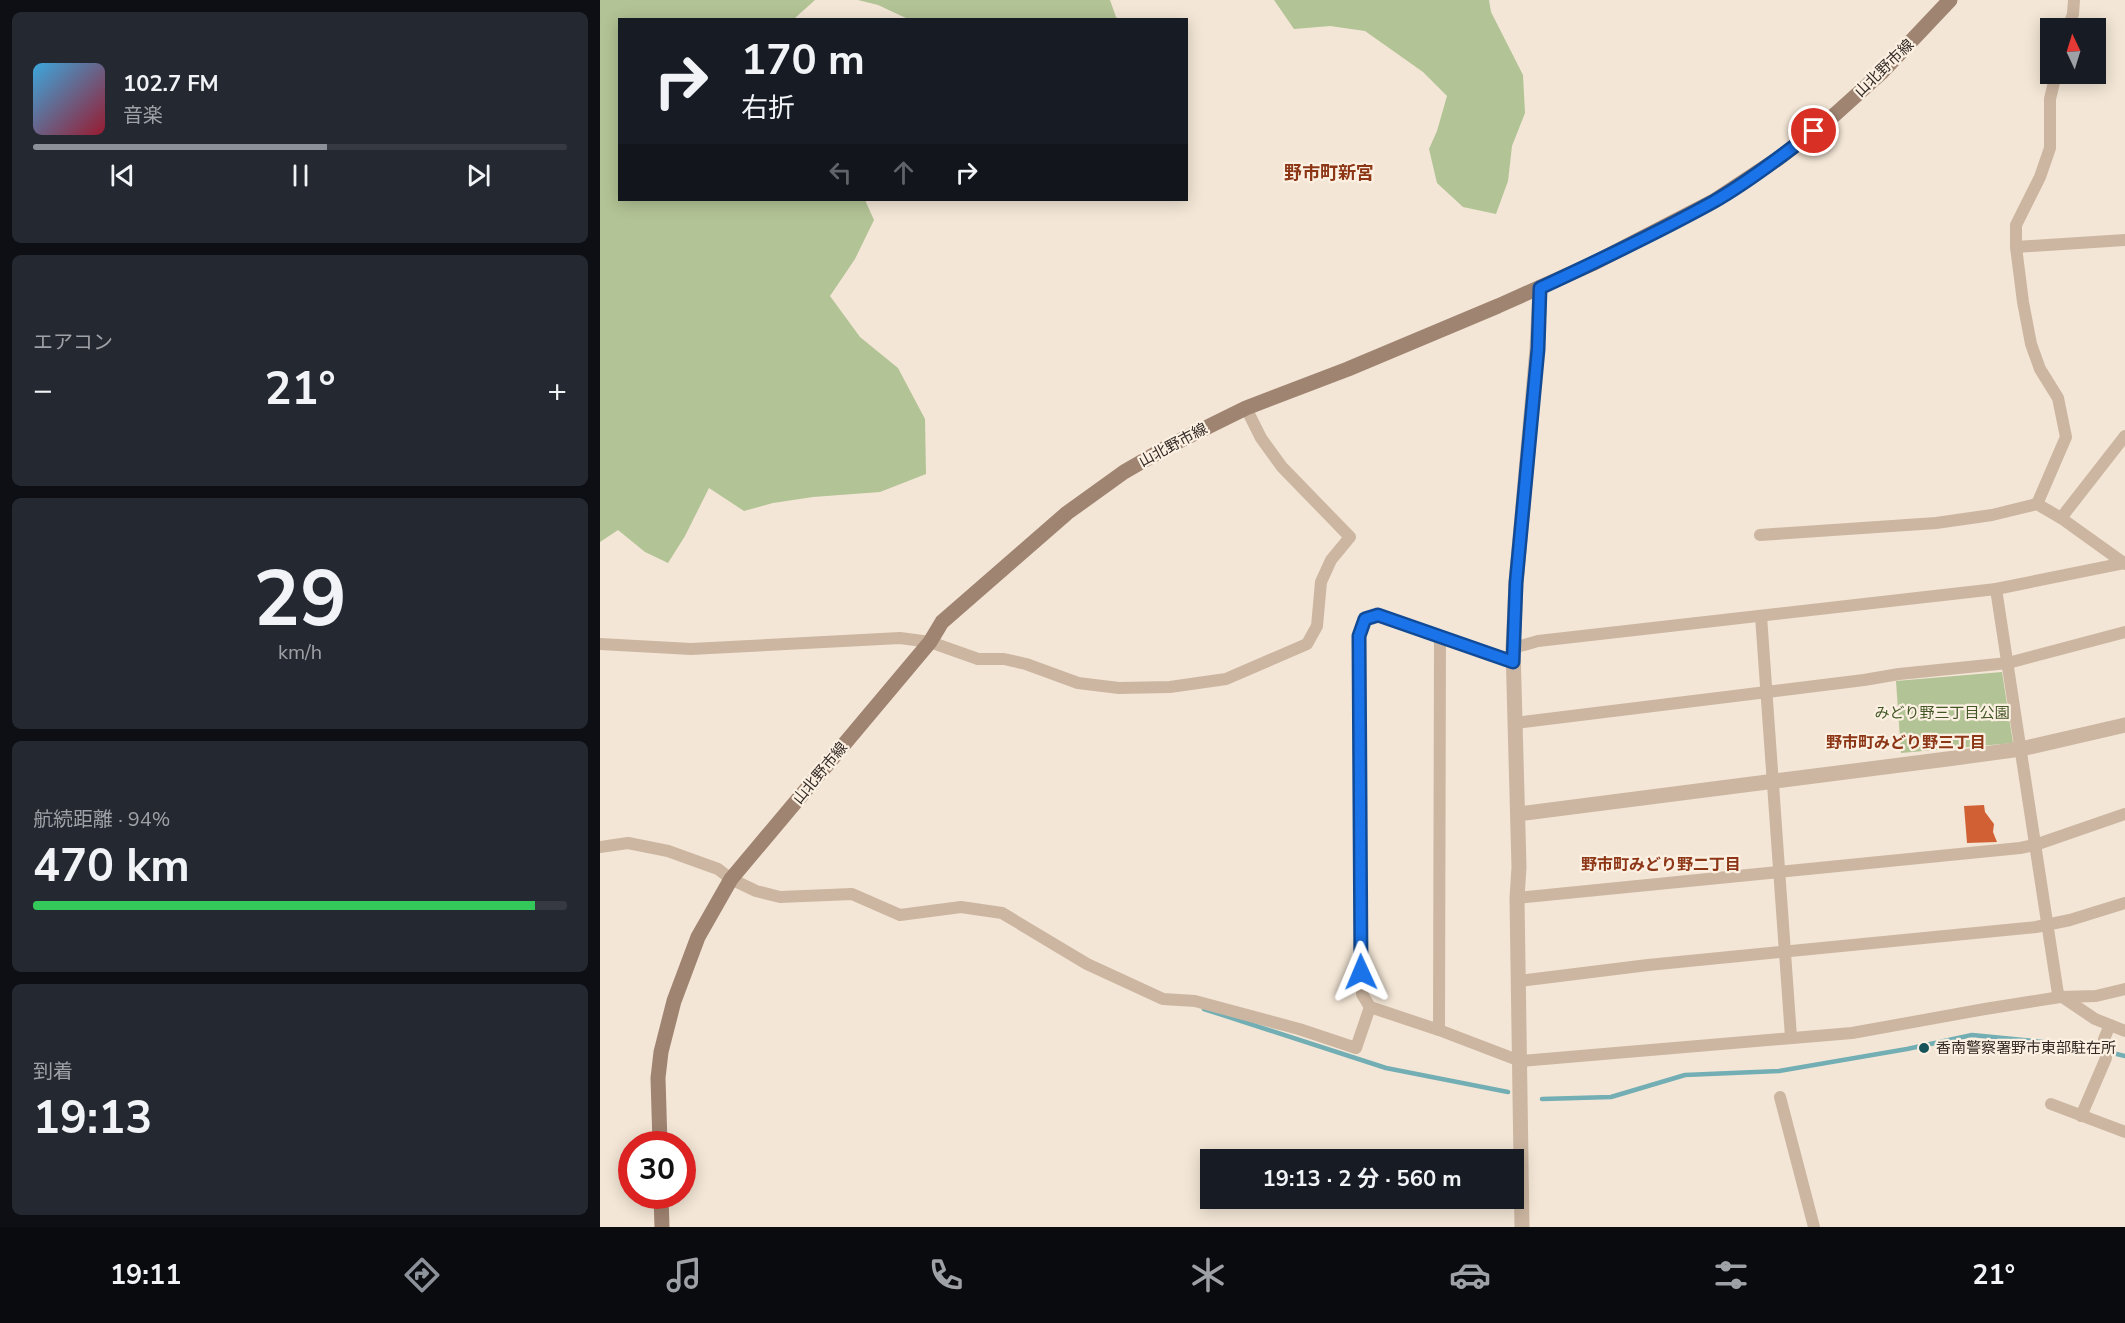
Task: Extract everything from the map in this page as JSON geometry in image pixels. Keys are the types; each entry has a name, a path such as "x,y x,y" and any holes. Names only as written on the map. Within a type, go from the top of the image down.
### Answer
{"main road":[{"name":"山北野市線","path":"660,1131 658,1078 661,1052 674,1001 698,937 731,879 930,642 942,622 1067,513 1124,471 1169,446 1246,408 1348,369 1540,288 1714,201 1779,158 1831,118 1881,73 1950,0"},
{"path":"661,1209 662,1227"}],"street":[{"path":"2072,18 2074,0"},
{"path":"2037,504 2066,437 2058,398 2040,369 2031,344 2016,247 2016,225 2040,177 2050,148 2050,99 2054,84"},
{"path":"2016,247 2125,240"},
{"path":"1522,1227 1517,898 1518,814 1513,655 1516,583 1538,349 1540,288"},
{"path":"600,644 691,649 900,638 930,642 978,659 1004,659 1026,664 1078,683 1119,688 1170,687 1226,679 1307,644 1317,626 1321,582 1331,561 1350,537 1282,467 1261,438 1246,408"},
{"path":"2061,519 2125,436"},
{"path":"1760,535 1936,523 1992,515 2037,504 2125,564"},
{"path":"2125,564 1996,589 1538,641 1513,655 1440,636 1378,615 1365,619 1359,636 1362,994 1370,1007 1520,1060 1852,1033 2061,997 2096,996 2125,989"},
{"path":"1996,589 2058,994 2095,1019 2125,1031"},
{"path":"1761,616 1791,1037"},
{"path":"1515,723 1899,674 2008,663 2125,632"},
{"path":"1438,1030 1440,636"},
{"path":"1518,814 1773,783 2020,748 2125,725"},
{"path":"1517,898 2035,845 2125,814"},
{"path":"600,847 628,843 668,851 718,869 731,879 756,891 780,897 852,894 900,915 961,907 1002,914 1087,964 1163,999 1195,1001 1299,1029 1356,1048 1370,1007"},
{"path":"1519,981 1648,965 2036,927 2070,920 2125,903"},
{"path":"2081,1116 2106,1058 2104,1039 2110,1025"},
{"path":"1780,1097 1814,1227"},
{"path":"2051,1104 2125,1132"}],"green space":[{"path":"600,0 815,0 795,18 618,18 618,201 865,201 874,220 855,259 830,296 860,337 898,368 925,419 926,474 880,492 813,497 773,503 744,511 709,488 685,536 668,563 645,552 618,530 600,542"},
{"path":"858,0 1110,0 1118,18 906,18 878,5"},
{"path":"1274,0 1489,0 1491,12 1523,75 1525,113 1512,146 1508,181 1496,214 1463,207 1437,183 1429,149 1447,96 1423,72 1365,31 1330,26 1294,29"},
{"name":"みどり野三丁目公園","path":"2002,672 2013,743 1901,753 1896,681"}],"building":[{"path":"1984,805 1985,812 1994,824 1993,832 1997,842 1967,843 1964,806"}],"waterway":[{"path":"1204,1009 1386,1068 1508,1092"},
{"path":"1542,1099 1611,1097 1685,1075 1779,1071 1907,1049 1972,1035 2084,1046 2125,1056"}],"place":[{"name":"香南警察署野市東部駐在所","path":"1924,1048"}],"district":[{"name":"野市町新宮","path":"1329,173"},
{"name":"野市町みどり野三丁目","path":"1906,743"},
{"name":"野市町みどり野二丁目","path":"1661,865"}],"route":[{"path":"1361,972 1359,636 1365,619 1378,615 1513,662 1516,583 1538,349 1540,288 1714,201 1779,158 1814,131"}]}
